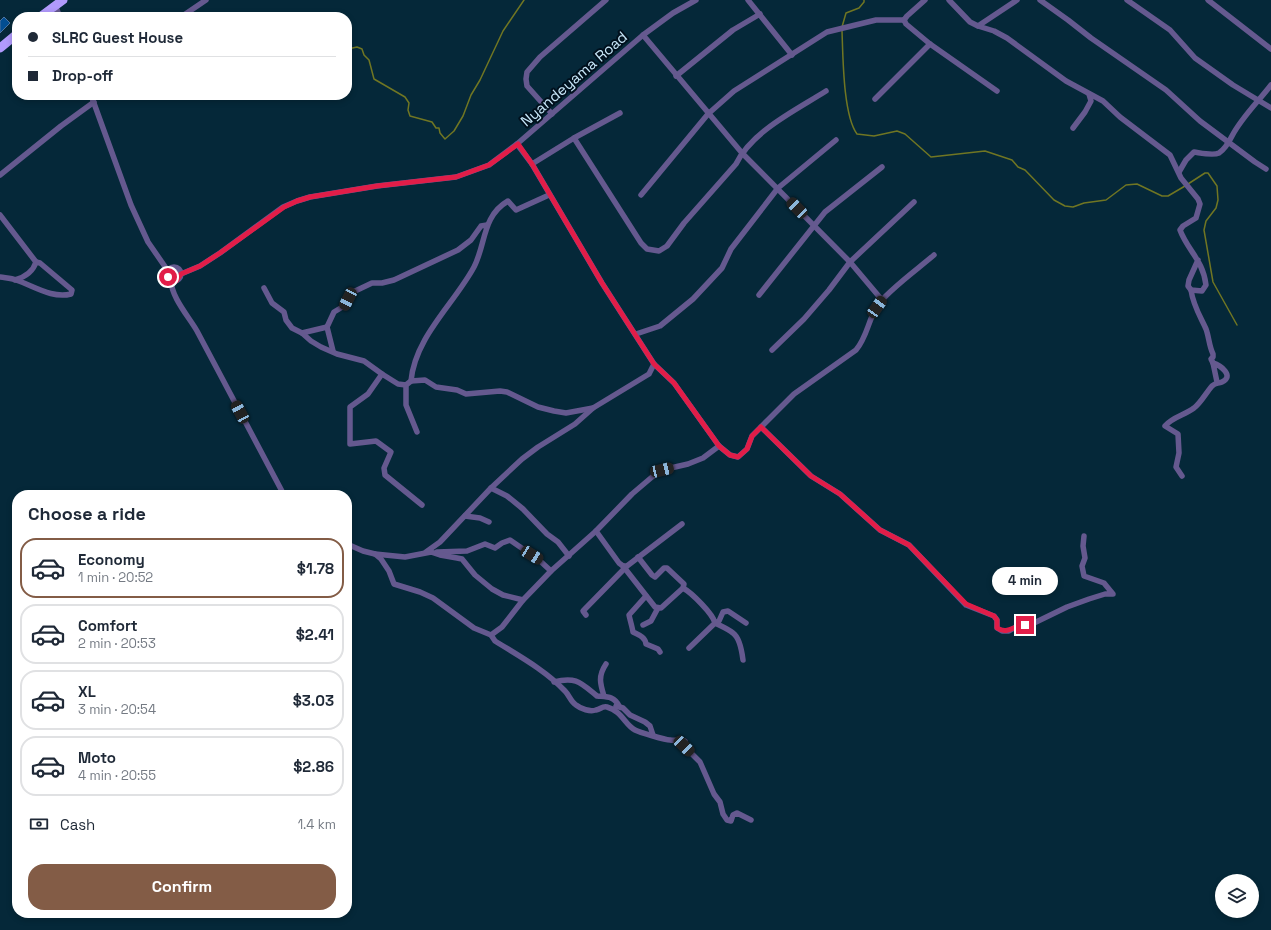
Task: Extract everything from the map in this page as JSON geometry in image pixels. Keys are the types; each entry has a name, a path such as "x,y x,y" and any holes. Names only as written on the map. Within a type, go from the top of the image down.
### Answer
{"highway":[{"path":"47,12 59,3"},
{"path":"0,48 12,38"}],"street":[{"path":"188,12 206,0"},
{"path":"552,114 527,86 527,72 540,57 606,0"},
{"name":"Nyandeyama Road","path":"181,274 200,266 284,207 297,201 310,197 377,186 456,177 489,165 518,144 643,35 673,13 696,0"},
{"path":"748,0 792,54"},
{"path":"904,20 925,0"},
{"path":"949,0 970,22 994,31 1007,38 1047,68 1103,101 1120,117 1170,155 1181,178 1198,199 1200,204 1196,218 1183,226 1180,230 1205,274 1206,285 1202,291 1191,290"},
{"path":"978,26 1017,0"},
{"path":"1040,0 1091,38 1166,90 1200,121 1266,169"},
{"path":"1127,0 1170,30 1195,58 1258,101 1271,108"},
{"path":"1208,0 1271,49"},
{"path":"676,76 732,30 760,14"},
{"path":"641,195 708,114 734,91 827,32 849,25 876,20 904,20"},
{"path":"904,20 906,24 930,44 997,91"},
{"path":"643,35 742,153 850,262 882,300"},
{"path":"875,99 930,44"},
{"path":"1179,172 1186,160 1194,152 1218,153 1229,142 1240,121 1271,85"},
{"path":"574,138 641,243 646,249 659,251 667,246 684,223 736,164 742,153 771,127 826,91"},
{"path":"1073,128 1091,101 1089,94"},
{"path":"0,175 61,126 94,102 132,205 148,242 168,271 171,286 212,359 281,490"},
{"path":"532,164 574,138 620,113"},
{"path":"636,334 660,326 693,299 722,268 732,249 778,188 836,140"},
{"path":"518,144 532,164 602,283 654,364 674,383 719,446 730,455 738,457 747,449 752,436 794,394 856,350 862,344 871,319 882,300 934,255"},
{"path":"759,295 825,212 882,167"},
{"path":"411,381 412,369 427,338 448,304 465,282 474,266 480,252 486,225 502,205 508,202 516,210 549,195"},
{"path":"772,350 804,319 829,290 850,262 914,202"},
{"path":"0,215 36,262 61,280 72,290 72,292 71,294 64,296 53,294 0,276"},
{"path":"332,351 327,327 334,312 344,306 351,293 372,283 382,283 394,280 458,250 471,240 481,226 486,225"},
{"path":"1198,260 1189,280 1188,286 1191,290 1192,300 1206,329 1214,357 1211,359 1216,382"},
{"path":"15,280 27,275 34,268 36,262"},
{"path":"168,271 174,267 179,270 181,274 179,279 171,280"},
{"path":"264,288 272,303 284,312 286,320 292,328 302,333 311,342 338,354 364,361 398,384 406,385 411,381 425,380 436,387 457,390 466,394 500,391 507,392 538,407 566,413 593,408"},
{"path":"302,333 327,327"},
{"path":"1182,476 1176,468 1179,453 1178,434 1165,426 1175,418 1196,407 1202,397 1216,382 1222,382 1227,376 1227,372 1222,367 1213,363"},
{"path":"423,554 440,542 491,488 522,459 575,424 593,408 649,374 654,364"},
{"path":"382,374 368,394 350,407 350,444 376,441 391,452 384,468 385,475 422,505"},
{"path":"406,385 406,405 417,432"},
{"path":"761,427 811,476 840,494 880,530 909,545 966,604 994,616 997,620 997,628 1002,631 1009,631 1018,625 1032,624 1067,607 1105,594 1113,594 1104,583 1084,576 1082,566 1085,558 1083,546 1084,536"},
{"path":"491,635 502,627 523,600 551,571 596,531 632,494 662,470 688,464 703,458 719,446"},
{"path":"491,488 507,496 524,509 547,534 558,542 569,556"},
{"path":"473,508 478,518"},
{"path":"465,516 478,518 489,522"},
{"path":"586,615 583,612 624,567 682,524"},
{"path":"596,531 646,596 655,607 658,608"},
{"path":"352,546 375,554 405,557 431,552 467,551 486,544 495,548 510,540 539,560 551,571"},
{"path":"431,552 440,556 462,559 475,575 492,589 503,595 523,600"},
{"path":"375,554 381,559 389,571 394,584 434,598 474,628 491,635 495,641 536,667 565,691 575,705 585,710 595,710 603,706 610,708 614,712 620,714 634,730 670,740 680,739 685,741 684,746 700,762 710,781 714,794 720,802 726,820 731,821 737,813 750,820"},
{"path":"638,557 655,577 664,568 668,568 684,584 684,588 715,620 715,623 732,632 736,636 741,647 743,660"},
{"path":"643,625 651,621 658,608 661,608 667,604 684,588"},
{"path":"646,596 629,615 633,632 646,641 646,644 658,649 660,652"},
{"path":"689,648 719,620 723,612 728,611 746,624"},
{"path":"604,696 600,685 600,678 606,664"},
{"path":"554,682 562,680 577,680 597,696 612,698 630,715 646,722 650,726 653,735"},
{"path":"610,708 619,706"}],"building":[{"path":"4,17 10,23 0,33 0,21"}],"waterway":[{"path":"352,48 357,47 362,49 364,55 369,60 374,79 405,97 409,103 408,110 410,116 432,122 436,128 439,128 440,133 445,139 454,131 463,116 471,95 480,80 503,31 524,0"},
{"path":"842,27 846,13 859,8 864,0"},
{"path":"842,31 843,70 846,100 852,125 857,134 874,136 897,131 905,134 931,157 985,151 1012,160 1018,167 1025,170 1054,200 1065,206 1073,207 1084,203 1106,200 1126,185 1137,184 1162,196 1168,196 1185,186"},
{"path":"1188,184 1205,173 1208,173 1217,186 1218,200 1216,208 1206,221 1204,230 1213,282 1237,325"}],"route":[{"path":"168,277 169,279 176,281 179,279 181,274 200,266 265,222 284,207 297,201 310,197 377,186 456,177 489,165 518,144 532,164 602,283 654,364 674,383 719,446 730,455 738,457 747,449 752,436 761,427 811,476 840,494 880,530 909,545 968,606 994,616 997,620 997,628 1002,631 1009,631 1018,625 1025,625"}]}
